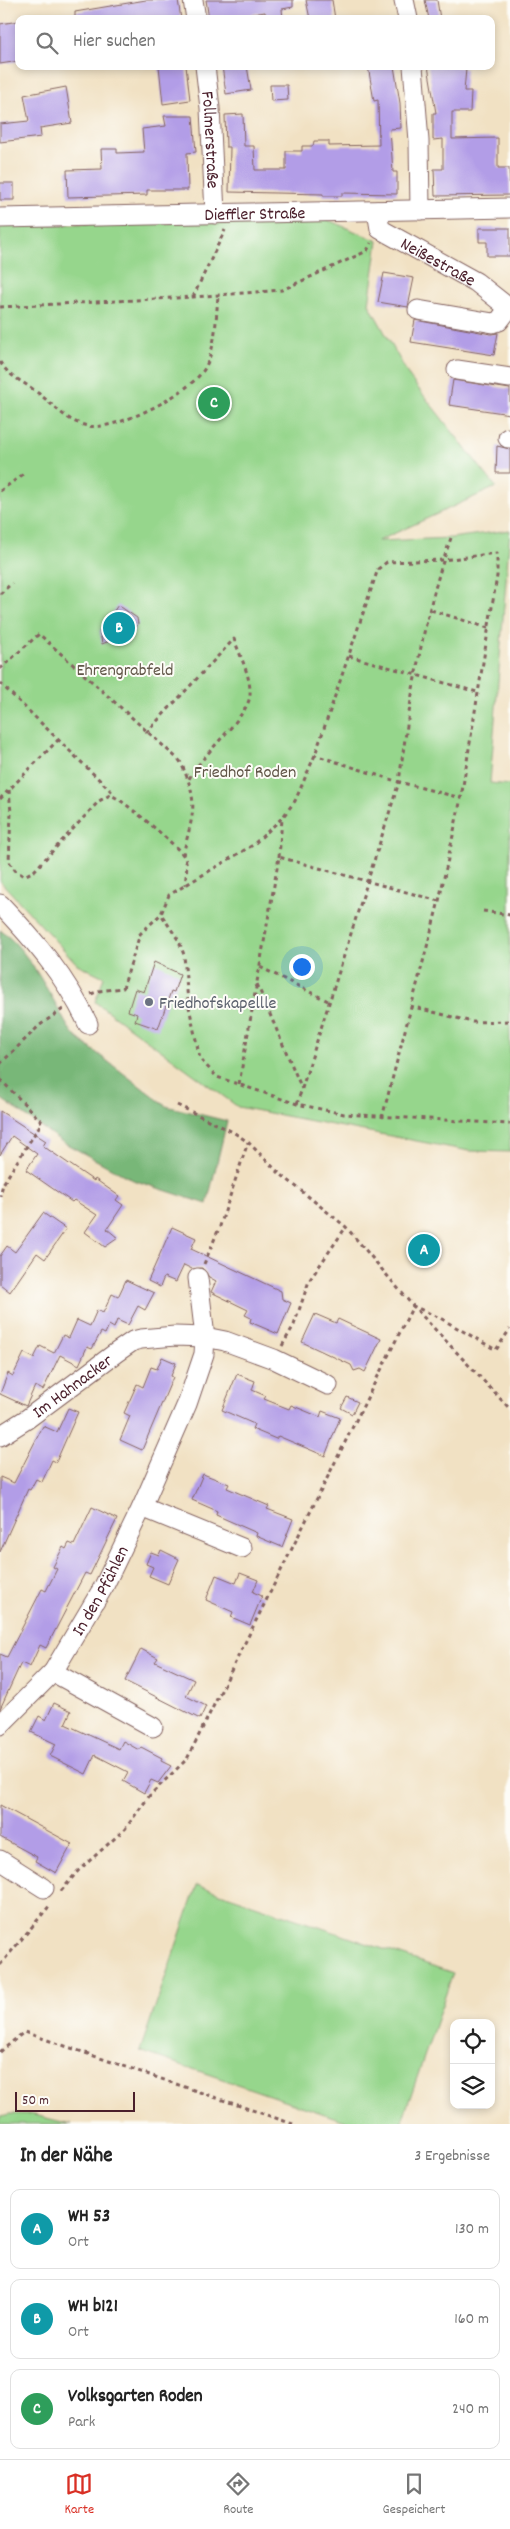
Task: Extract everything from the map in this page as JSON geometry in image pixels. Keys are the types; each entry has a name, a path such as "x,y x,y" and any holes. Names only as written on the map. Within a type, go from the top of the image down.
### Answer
{"street":[{"path":"193,0 195,15"},
{"path":"404,0 407,15"},
{"name":"Follmerstraße","path":"205,70 224,214"},
{"path":"413,70 419,141 420,210"},
{"name":"Dieffler Straße","path":"0,218 510,208"},
{"name":"Neißestraße","path":"377,211 380,229 476,282 510,308"},
{"path":"418,310 492,323 500,321 510,308"},
{"path":"457,370 510,378"},
{"path":"0,904 32,939 65,980 88,1024"},
{"name":"In den Pfählen","path":"0,1726 53,1672 104,1586 142,1506 200,1370 205,1337 198,1278"},
{"path":"205,1337 225,1341 274,1359 328,1386"},
{"name":"Im Hahnacker","path":"0,1436 27,1419 133,1341 141,1339 205,1337"},
{"path":"142,1506 242,1548"},
{"path":"53,1672 153,1727"},
{"path":"0,1860 44,1888"}],"path":[{"path":"193,297 224,214"},
{"path":"0,307 218,296 282,290 367,251"},
{"path":"0,362 16,379 38,392 63,416 89,427 116,422 152,409 172,398 193,382 206,367 215,332 218,296"},
{"path":"0,491 25,473"},
{"path":"297,1104 399,782 410,694 443,560 451,538"},
{"path":"0,1064 40,1026 77,1000 99,991 123,988 140,934 161,914 169,895 253,845 282,818 295,801 315,755 378,569 387,562 443,560 496,553 497,576 461,798 439,901 382,1118"},
{"path":"0,594 12,584"},
{"path":"431,610 488,628"},
{"path":"0,669 40,634 146,733 180,761 188,779 195,804 183,855 187,869 185,885"},
{"path":"146,733 234,639 247,675 250,695 247,708 195,765 188,779"},
{"path":"349,656 477,692"},
{"path":"0,683 115,795 183,855"},
{"path":"0,797 58,740"},
{"path":"315,755 399,782 461,798"},
{"path":"8,790 11,814 9,862 16,871 24,876 34,871 99,801 110,794 115,795"},
{"path":"239,1084 279,857 282,818"},
{"path":"279,857 439,901"},
{"path":"483,911 510,915"},
{"path":"161,914 179,941 184,956 188,1002 200,1060 217,1077 297,1104 344,1114 382,1118 510,1124"},
{"path":"260,967 330,1002"},
{"path":"257,984 302,1090"},
{"path":"410,1006 472,1022 510,1021"},
{"path":"0,1079 42,1122 3,1184 0,1196"},
{"path":"176,1105 248,1142 278,1172 346,1226 413,1306 510,1409"},
{"path":"198,1278 220,1226 248,1142"},
{"path":"274,1359 294,1325 309,1281 346,1226"},
{"path":"413,1306 440,1318 496,1350 510,1329"},
{"path":"0,1965 78,1871 125,1829 150,1795 187,1760 413,1306"},
{"path":"0,2052 24,2032 293,2124"}],"green space":[{"name":"Friedhof Roden","path":"328,220 378,241 369,304 410,378 496,487 378,541 451,538 510,530 490,783 510,785 510,1152 469,1151 238,1107 95,1002 104,977 77,964 0,881 0,225"},
{"path":"0,930 15,943 28,959 68,1027 76,1037 166,1106 227,1121 207,1204 133,1180 61,1141 0,1098"},
{"path":"197,1885 453,1973 401,2124 354,2124 140,2051"},
{"path":"29,2114 71,2124 0,2124 0,2116"}],"building":[{"path":"146,0 178,0 180,15 75,15 75,12"},
{"path":"206,0 293,0 293,7 282,9 283,15 265,15 265,12 247,15 208,15"},
{"path":"306,0 332,0 334,15 309,15"},
{"path":"425,0 437,0 439,15 428,15"},
{"path":"15,22 15,62 0,64 0,24"},
{"path":"159,70 186,70 190,100 163,104"},
{"path":"223,70 248,70 251,90 226,94"},
{"path":"369,70 395,70 400,103 401,128 390,129 393,172 397,172 397,194 342,193 342,196 323,196 323,194 229,192 230,147 226,147 225,115 243,114 244,146 254,146 255,170 286,170 286,151 302,151 302,146 313,146 314,141 329,141 329,146 379,145 378,100 374,101"},
{"path":"429,70 466,70 464,91 471,91 470,112 452,112 452,139 498,138 498,168 509,168 510,195 435,196 434,169 443,169 443,139 433,140 433,113 436,113"},
{"path":"270,85 287,85 288,100 271,101"},
{"path":"66,87 72,123 40,128 41,137 0,142 0,124 29,121 24,95"},
{"path":"164,116 193,116 196,152 187,153 188,190 147,190 147,195 68,197 67,170 102,169 101,149 117,149 117,153 144,152 142,129 166,126"},
{"path":"0,183 14,183 14,200 0,200"},
{"path":"479,228 510,228 510,256 487,256 487,242 479,242"},
{"path":"384,273 414,278 408,307 378,302"},
{"path":"415,320 491,334 498,333 494,355 411,342"},
{"path":"453,380 510,389 510,414 449,405"},
{"path":"497,446 510,449 510,473 496,473"},
{"path":"118,605 137,618 138,624 125,643 117,638 102,644 100,631"},
{"name":"Friedhofskapellle","path":"154,962 180,974 174,992 171,991 158,1029 135,1021 137,1014 128,1011 135,989 144,992"},
{"path":"0,1111 46,1141 43,1146 119,1196 116,1200 123,1205 107,1229 118,1238 105,1247 85,1232 97,1215 74,1200 72,1202 26,1170 37,1154 12,1136 0,1155"},
{"path":"43,1213 66,1229 45,1259 37,1253 10,1292 0,1284 0,1256 7,1246 15,1252"},
{"path":"172,1227 196,1238 191,1249 281,1291 282,1299 291,1303 278,1334 250,1322 251,1318 245,1315 248,1310 211,1292 216,1281 209,1277 202,1268 192,1269 184,1265 176,1282 164,1277 160,1287 148,1281"},
{"path":"126,1280 154,1293 145,1310 138,1306 128,1325 117,1320 114,1328 109,1325 105,1334 101,1332 92,1349 87,1347 79,1365 60,1355 43,1390 35,1386 26,1406 0,1394 8,1373 13,1376 24,1353 34,1358 40,1346 54,1353 63,1335 69,1338 77,1320 90,1326 97,1310 103,1313 112,1294 118,1297"},
{"path":"315,1314 336,1323 338,1319 381,1339 365,1372 360,1369 354,1371 351,1365 302,1342"},
{"path":"162,1357 176,1363 171,1376 173,1377 142,1450 120,1440 130,1416 124,1413 137,1384 143,1387 151,1367 157,1369"},
{"path":"237,1374 255,1381 252,1390 266,1396 264,1399 289,1409 291,1405 320,1417 322,1411 340,1418 325,1456 278,1436 276,1439 252,1429 254,1424 222,1410"},
{"path":"347,1397 358,1402 352,1414 341,1408"},
{"path":"68,1408 78,1412 56,1462 52,1460 42,1482 36,1479 30,1490 28,1489 0,1552 0,1477 14,1483 43,1426 57,1432"},
{"path":"203,1474 229,1484 227,1488 269,1506 267,1509 293,1519 282,1547 256,1536 257,1533 216,1515 217,1511 192,1500"},
{"path":"92,1507 117,1519 90,1575 85,1573 46,1648 40,1645 30,1667 21,1663 0,1709 0,1654 7,1657 42,1589 46,1591 57,1569 53,1567 63,1547 66,1549 69,1543 74,1545"},
{"path":"161,1550 179,1559 168,1584 149,1576 153,1567 146,1564 151,1552 159,1555"},
{"path":"240,1573 258,1580 253,1592 262,1596 250,1625 231,1617 233,1612 206,1600 216,1575 236,1583"},
{"path":"141,1649 158,1658 155,1662 194,1680 186,1696 206,1706 200,1719 125,1681"},
{"path":"54,1703 71,1711 65,1724 119,1749 123,1741 139,1750 141,1747 162,1758 161,1761 171,1766 158,1783 151,1780 144,1793 123,1781 128,1772 95,1755 86,1774 50,1756 56,1744 31,1732 39,1716 46,1720"},
{"path":"0,1805 72,1844 56,1873 35,1861 37,1857 0,1837"}],"place":[{"name":"Volksgarten Roden","path":"214,403"},
{"name":"WH b121","path":"119,628"},
{"name":"Friedhofskapellle","path":"149,1002"},
{"name":"WH 53","path":"424,1250"}],"park label":[{"name":"Ehrengrabfeld","path":"125,669"}]}
